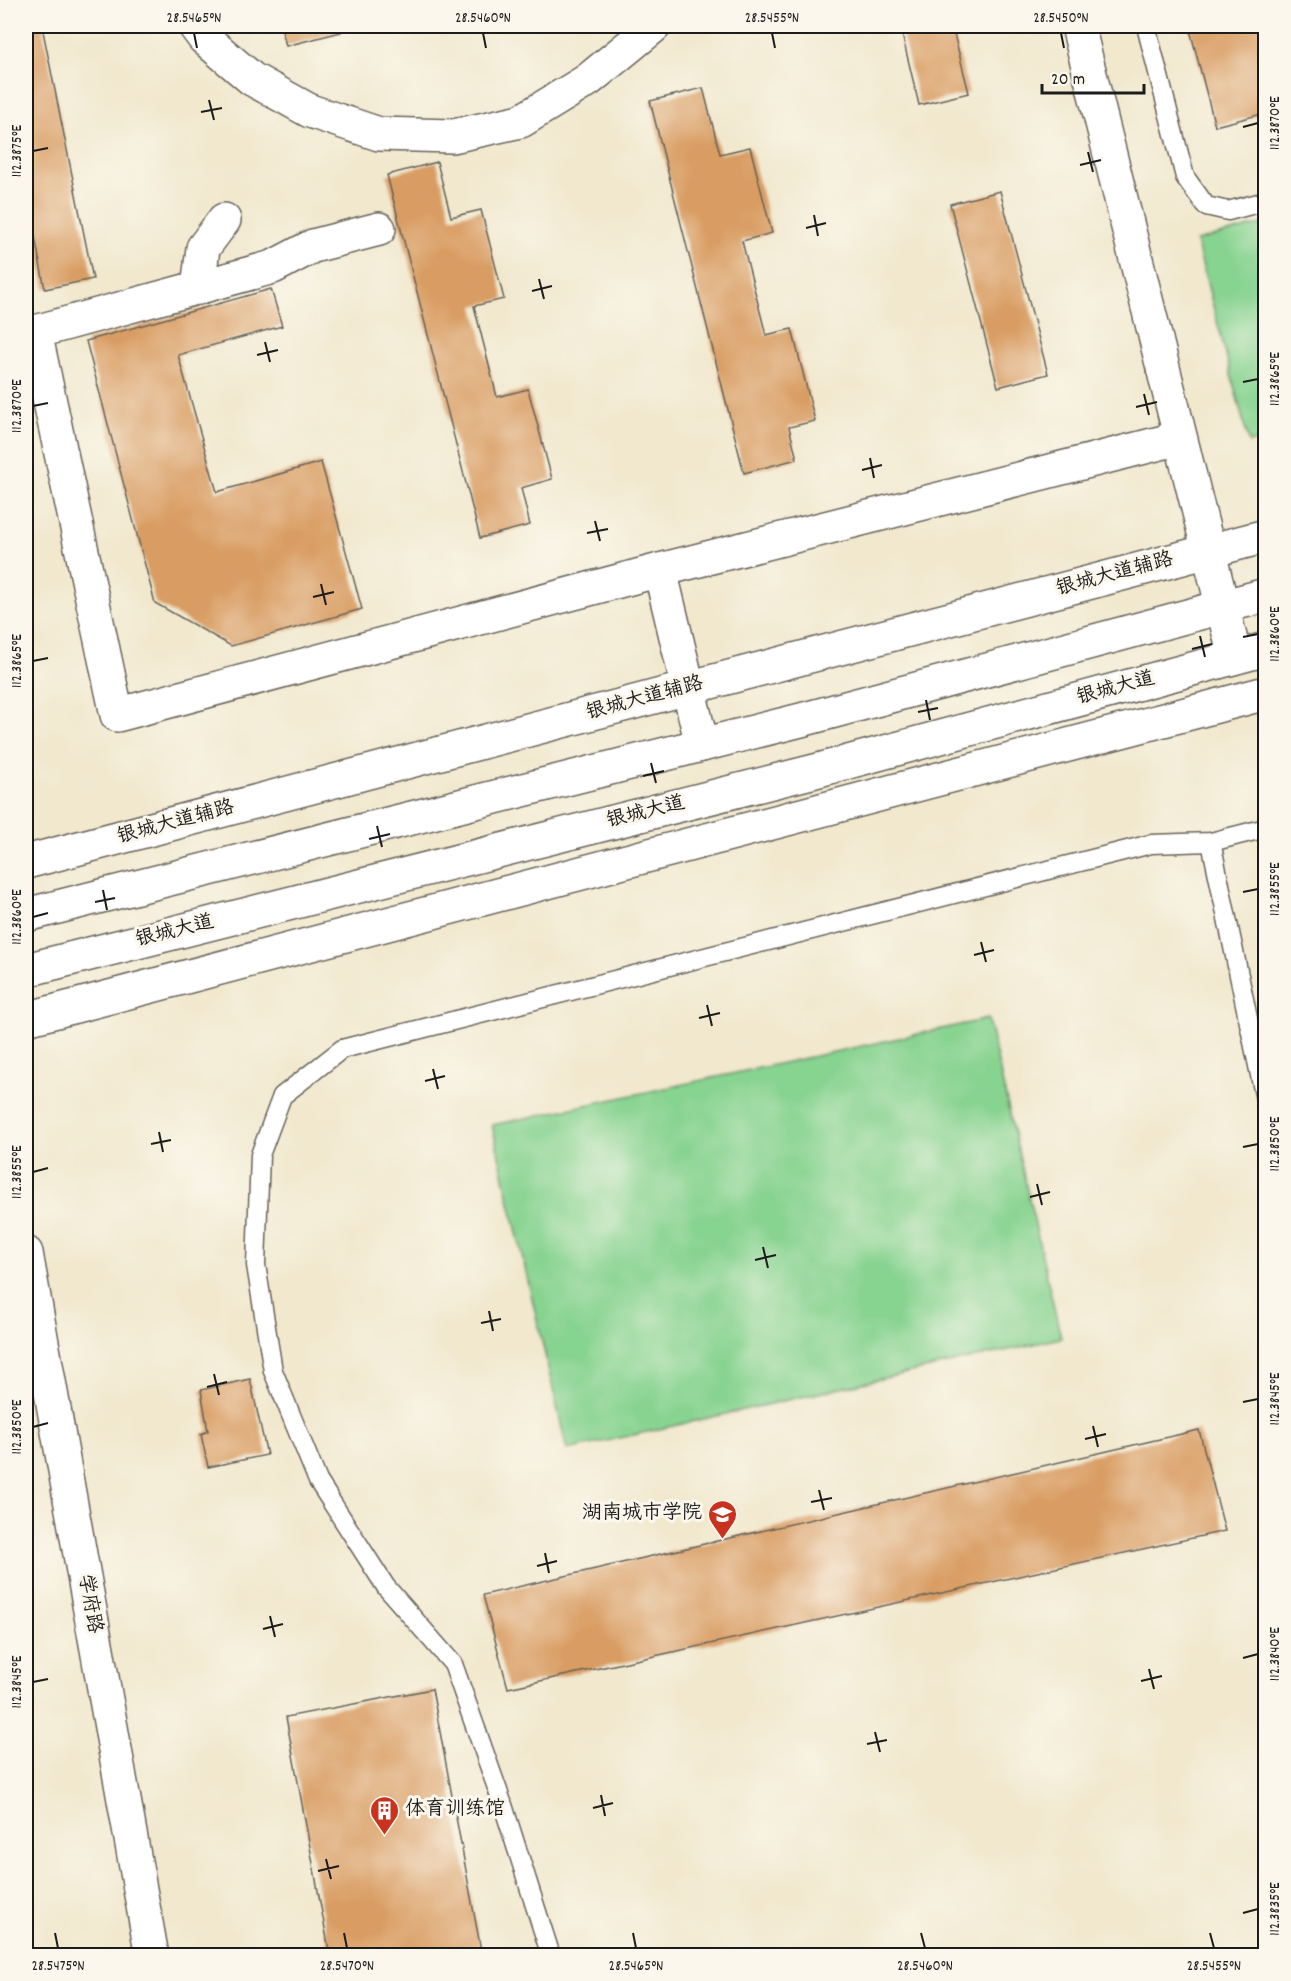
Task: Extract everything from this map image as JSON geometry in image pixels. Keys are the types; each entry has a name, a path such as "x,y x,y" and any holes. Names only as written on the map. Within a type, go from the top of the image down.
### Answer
{"street":[{"path":"195,26 204,38 252,79 310,111 379,134 453,136 521,121 588,80 654,26"},
{"path":"1078,26 1222,607 1250,653"},
{"path":"198,288 203,248 224,220"},
{"path":"379,228 313,246 273,267 30,333 117,715 660,570 1180,438"},
{"name":"银城大道辅路","path":"26,862 1266,536"},
{"path":"660,570 702,745"},
{"path":"26,915 702,745 1266,595"},
{"name":"银城大道","path":"26,970 803,774 1250,653"},
{"path":"26,1019 1266,693"},
{"name":"学府路","path":"26,1253 152,1956"}],"lane":[{"path":"1146,26 1185,177 1206,206 1227,211 1266,201"},
{"path":"550,1956 503,1804 453,1664 386,1587 318,1481 273,1371 256,1266 260,1155 282,1096 342,1049 1151,844 1211,842 1266,828"},
{"path":"1211,842 1266,1104"}],"green space":[{"path":"1265,223 1265,439 1249,443 1196,241"},
{"path":"988,1019 1061,1338 567,1450 492,1125"}],"building":[{"path":"26,26 42,26 93,279 45,289 26,190"},
{"path":"281,26 340,26 341,32 286,46"},
{"path":"900,26 952,26 969,93 919,105"},
{"path":"1189,26 1266,26 1266,113 1215,126"},
{"path":"703,88 720,154 750,147 772,233 742,241 766,335 792,329 815,421 789,427 797,459 744,473 650,101"},
{"path":"437,162 451,217 481,210 504,299 474,306 497,397 528,389 552,479 521,488 530,525 480,538 387,175"},
{"path":"1000,191 1048,374 998,387 950,204"},
{"path":"271,289 282,326 178,355 217,492 321,462 362,609 231,646 155,603 86,341"},
{"path":"250,1379 267,1455 208,1467 201,1434 208,1431 201,1390"},
{"path":"1199,1430 1225,1531 508,1688 483,1595"},
{"name":"体育训练馆","path":"432,1689 482,1956 330,1956 286,1717"}],"place":[{"name":"湖南城市学院","path":"723,1540"},
{"name":"体育训练馆","path":"384,1836"}]}
